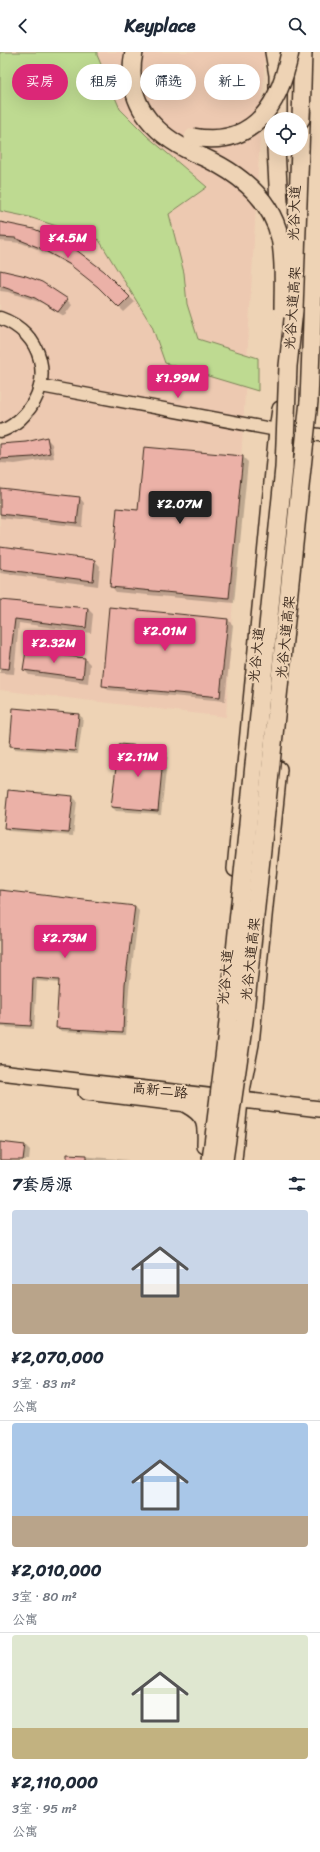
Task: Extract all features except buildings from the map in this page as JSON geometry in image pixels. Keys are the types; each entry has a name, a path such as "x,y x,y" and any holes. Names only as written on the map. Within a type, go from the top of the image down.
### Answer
{"highway":[{"path":"134,52 131,76 133,89 136,100 151,124 178,145 223,166 248,183 262,200 274,220 280,239 282,252 283,309 288,366"},
{"path":"144,52 142,70 143,82 152,106 168,126 193,138 207,140 232,137 244,132 260,119 273,103 278,94 286,74 290,52"},
{"path":"274,52 278,75 278,112"},
{"path":"301,112 303,52"},
{"name":"光谷大道高架","path":"224,1160 244,1021 309,401 320,111"},
{"path":"276,156 279,203 294,246"},
{"name":"光谷大道高架","path":"206,1155 227,1034 284,468 288,366 294,310 300,156"}],"main road":[{"path":"297,112 299,52"},
{"name":"光谷大道","path":"206,1155 277,430 283,394 294,246 296,156"},
{"path":"234,1160 240,1106 251,1044 316,435 320,290"},
{"name":"高新二路","path":"0,1072 212,1101 320,1118"},
{"name":"高新二路","path":"0,1082 183,1103 212,1101"},
{"path":"183,1103 196,1110 202,1116 205,1133 206,1155"},
{"name":"高新二路","path":"240,1106 320,1109"}],"street":[{"path":"0,318 11,322 26,333 37,349 42,367 41,386 34,405 20,420 0,431"},
{"path":"41,386 277,430 316,435"}],"shaded area":[{"path":"0,52 265,52 226,717 0,690"}],"green space":[{"path":"0,52 97,52 101,64 76,64 76,100 116,100 120,109 147,136 207,187 169,214 184,273 187,304 198,339 258,358 258,391 165,363 152,326 99,240 29,217 0,211"}]}
